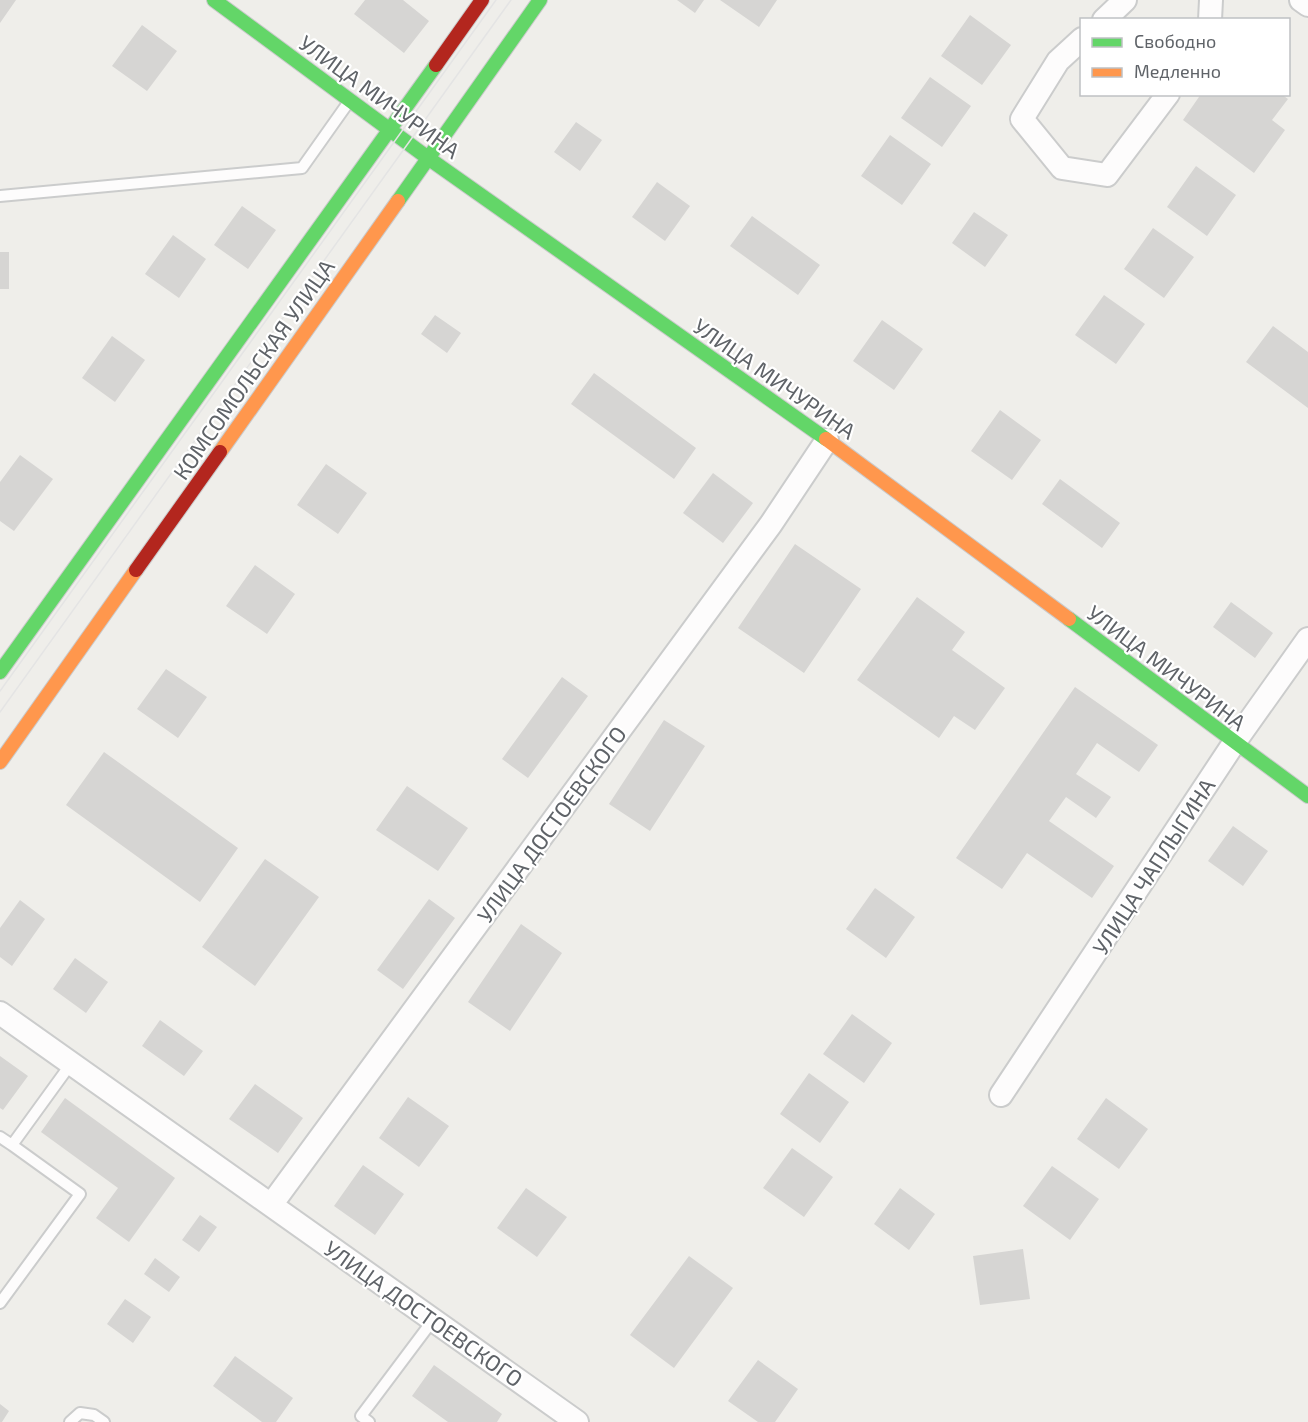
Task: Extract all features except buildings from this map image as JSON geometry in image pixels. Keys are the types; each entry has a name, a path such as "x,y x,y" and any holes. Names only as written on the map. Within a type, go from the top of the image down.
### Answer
{"main road":[{"name":"УЛИЦА МИЧУРИНА","path":"214,0 428,158 827,440 1308,796"},
{"name":"КОМСОМОЛЬСКАЯ УЛИЦА","path":"0,672 482,0"},
{"name":"КОМСОМОЛЬСКАЯ УЛИЦА","path":"0,762 540,0"}],"street":[{"path":"1106,18 1125,0"},
{"path":"1210,18 1211,0"},
{"path":"1301,0 1308,5"},
{"path":"1080,41 1058,61 1022,119 1062,168 1107,175 1166,96"},
{"name":"УЛИЦА ДОСТОЕВСКОГО","path":"271,1205 771,524 827,440"},
{"name":"УЛИЦА ЧАПЛЫГИНА","path":"1001,1095 1234,743 1308,639"},
{"name":"УЛИЦА ДОСТОЕВСКОГО","path":"0,1013 70,1065 577,1422"}],"lane":[{"path":"0,196 302,168 350,100"},
{"path":"12,1145 70,1065"},
{"path":"0,1137 80,1194 0,1303"},
{"path":"369,1422 361,1416 433,1320"},
{"path":"70,1422 80,1413 94,1415 104,1422"}],"tram line":[{"path":"0,691 496,0"},
{"path":"0,712 511,0"}],"traffic: fast":[{"path":"214,0 428,158 826,439"},
{"path":"398,201 540,0"},
{"path":"0,672 436,65"},
{"path":"1069,619 1308,796"}],"traffic: slow":[{"path":"220,452 398,201"},
{"path":"826,439 1069,619"},
{"path":"0,762 136,570"}],"traffic: jam":[{"path":"436,65 482,0"},
{"path":"136,570 220,452"}]}
